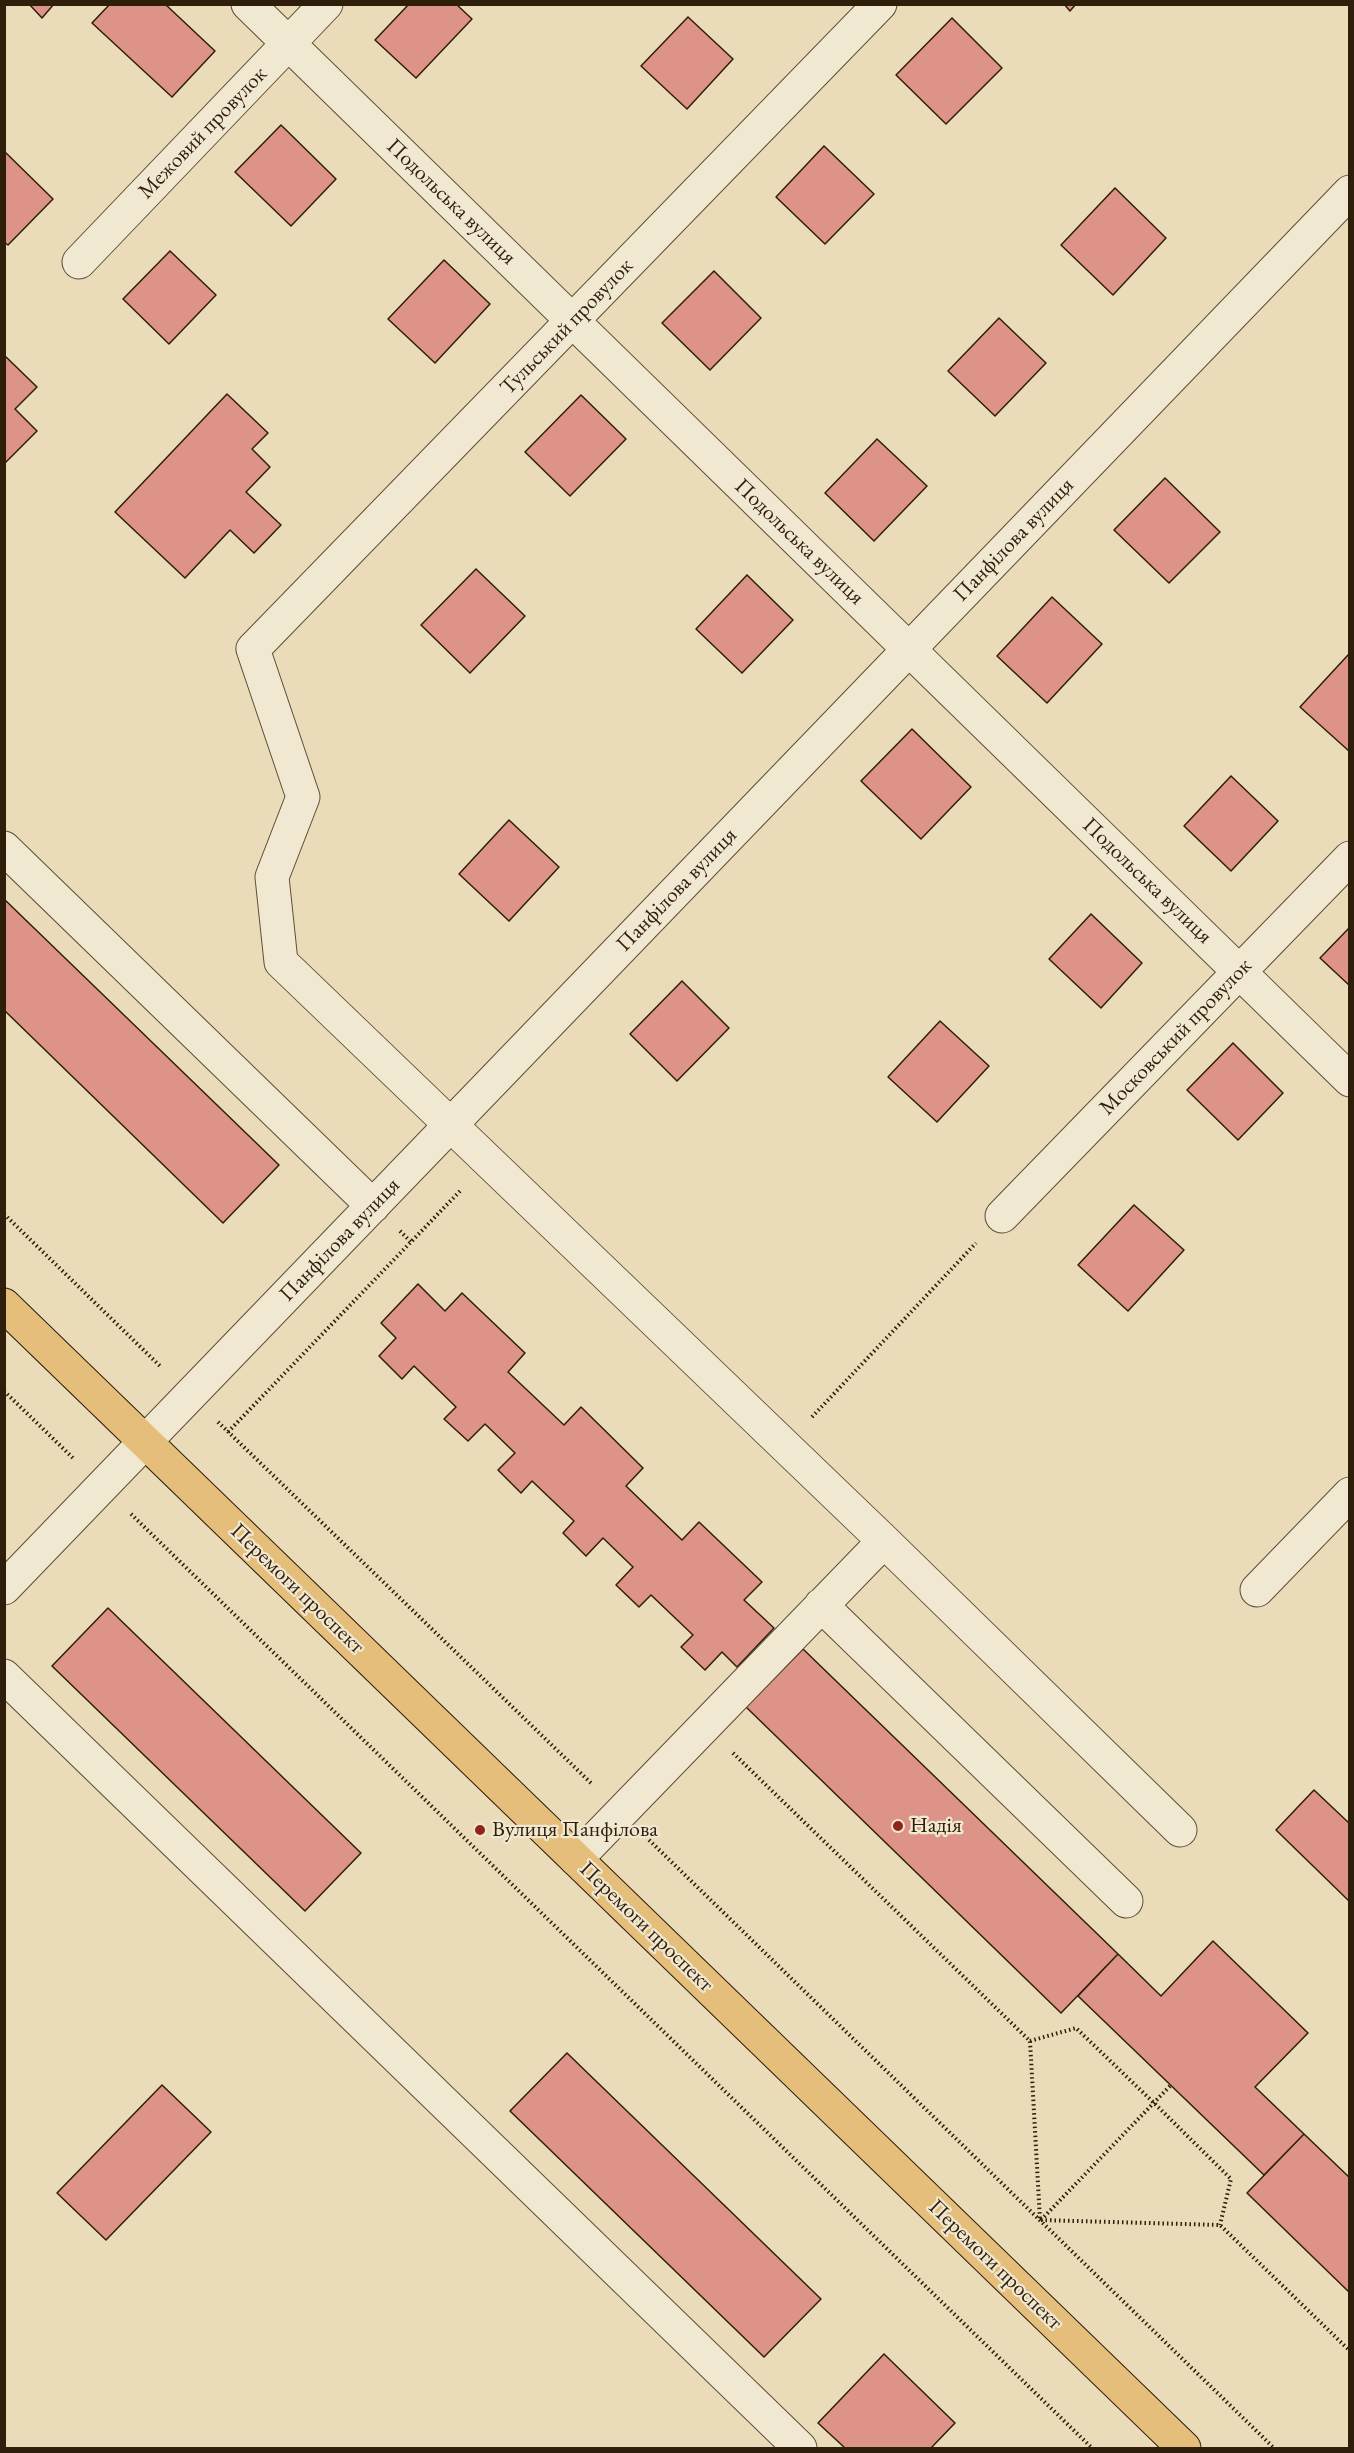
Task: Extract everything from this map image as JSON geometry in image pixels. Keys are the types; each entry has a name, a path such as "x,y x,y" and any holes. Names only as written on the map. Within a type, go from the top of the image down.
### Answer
{"main road":[{"name":"Перемоги проспект","path":"4,1305 1184,2448"}],"street":[{"name":"Подольська вулиця","path":"248,4 1350,1080"},
{"name":"Межовий провулок","path":"79,262 326,4"},
{"name":"Тульський провулок","path":"451,1125 281,962 272,877 303,796 253,649 880,4"},
{"name":"Панфілова вулиця","path":"4,1588 1350,192"},
{"path":"4,848 374,1206"},
{"name":"Московський провулок","path":"1002,1216 1350,858"},
{"path":"451,1125 884,1541 1180,1830"},
{"path":"1257,1590 1350,1494"},
{"path":"576,1858 884,1541"},
{"path":"821,1605 1126,1901"},
{"path":"4,1676 800,2448"}],"path":[{"path":"489,1161 228,1431 1274,2448"},
{"path":"4,1214 191,1396"},
{"path":"785,1446 1002,1216"},
{"path":"4,1391 1092,2448"},
{"path":"705,1726 1030,2041 1040,2220"},
{"path":"1030,2041 1076,2028 1154,2103 1231,2179 1220,2225"},
{"path":"1040,2220 1170,2086"},
{"path":"1040,2220 1220,2225 1350,2351"}],"building":[{"path":"29,4 54,4 42,18"},
{"path":"110,4 165,4 215,51 172,97 92,23"},
{"path":"409,4 456,4 472,19 416,78 375,40"},
{"path":"1064,4 1076,4 1070,11"},
{"path":"688,17 733,59 687,109 641,66"},
{"path":"952,18 1002,68 946,124 896,75"},
{"path":"281,125 336,179 291,226 235,172"},
{"path":"824,146 874,194 825,244 776,197"},
{"path":"4,151 53,199 8,245 4,242"},
{"path":"1115,188 1166,238 1113,295 1061,245"},
{"path":"170,251 216,295 169,344 123,299"},
{"path":"444,260 490,304 435,363 388,319"},
{"path":"714,271 761,318 710,370 662,323"},
{"path":"999,318 1046,363 995,416 948,371"},
{"path":"4,355 37,387 15,409 37,431 4,464"},
{"path":"227,394 268,433 252,449 270,467 246,492 281,525 254,553 230,530 185,578 115,512"},
{"path":"581,395 626,439 570,496 525,452"},
{"path":"877,439 927,486 874,541 825,493"},
{"path":"1165,478 1220,532 1169,583 1114,530"},
{"path":"476,569 525,616 470,673 421,625"},
{"path":"747,575 793,620 742,673 696,629"},
{"path":"1052,597 1102,644 1047,703 997,656"},
{"path":"1348,655 1350,657 1350,752 1300,707"},
{"path":"912,729 971,787 921,839 861,781"},
{"path":"1231,776 1278,821 1231,871 1184,826"},
{"path":"509,820 559,867 509,921 459,874"},
{"path":"4,899 279,1165 223,1223 4,1010"},
{"path":"1091,914 1142,963 1101,1008 1049,959"},
{"path":"1350,927 1350,986 1320,958"},
{"path":"682,981 729,1028 677,1081 630,1034"},
{"path":"940,1021 989,1066 937,1122 888,1077"},
{"path":"1233,1043 1283,1093 1238,1140 1187,1090"},
{"path":"1134,1205 1184,1250 1128,1311 1078,1265"},
{"path":"418,1284 445,1311 462,1293 525,1353 508,1372 564,1425 581,1407 643,1468 626,1486 682,1540 699,1522 762,1582 744,1600 774,1628 737,1667 722,1652 705,1670 681,1647 693,1635 651,1595 639,1607 616,1585 633,1567 603,1538 586,1556 563,1533 574,1521 532,1481 521,1493 498,1470 515,1453 485,1424 468,1441 444,1419 456,1407 414,1366 402,1379 379,1356 396,1338 381,1323"},
{"path":"108,1608 361,1853 305,1911 52,1666"},
{"path":"803,1649 1118,1954 1061,2013 746,1707"},
{"path":"1314,1790 1350,1824 1350,1902 1276,1830"},
{"path":"1213,1941 1308,2033 1255,2087 1304,2134 1264,2175 1078,1996 1118,1954 1161,1996"},
{"path":"567,2053 821,2299 764,2357 510,2111"},
{"path":"162,2085 211,2132 106,2240 57,2193"},
{"path":"1304,2134 1350,2178 1350,2293 1247,2193"},
{"path":"884,2354 955,2423 931,2448 845,2448 818,2423"}],"place":[{"name":"Надiя","path":"898,1826"},
{"name":"Вулиця Панфілова","path":"480,1830"}]}
